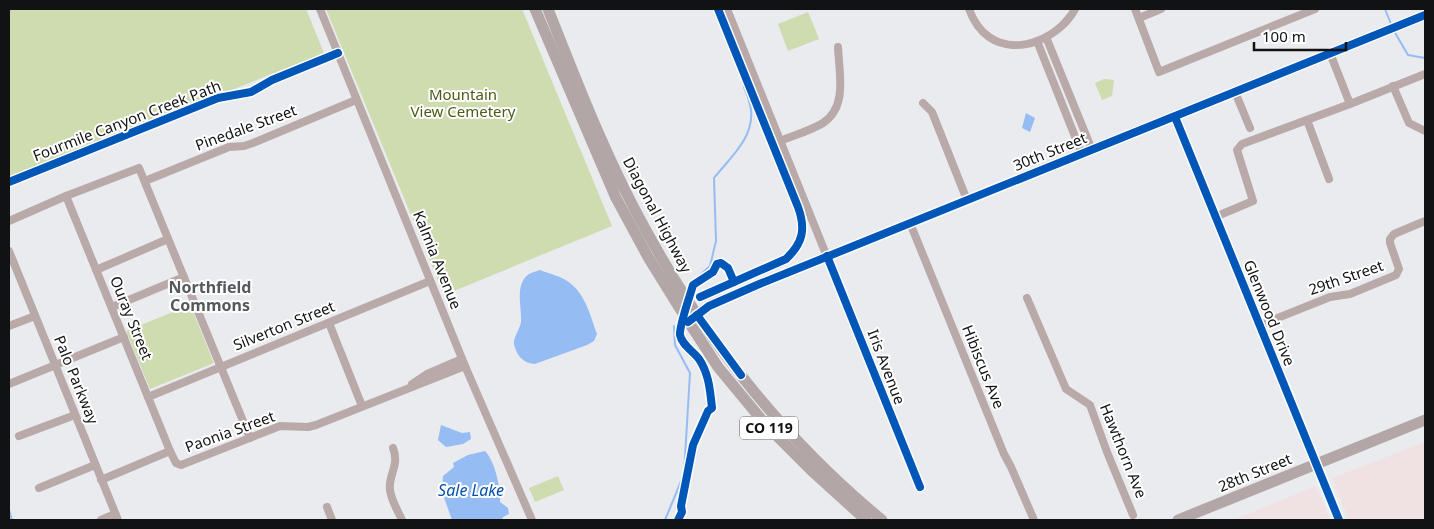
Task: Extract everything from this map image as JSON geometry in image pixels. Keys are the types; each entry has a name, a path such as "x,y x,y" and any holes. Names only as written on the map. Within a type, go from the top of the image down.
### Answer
{"highway":[{"name":"Diagonal Highway","path":"535,9 606,163"},
{"name":"Diagonal Highway","path":"548,9 606,163 616,198 644,250 693,318 786,430 820,465 882,520"},
{"name":"Diagonal Highway","path":"693,318 718,367 766,425 813,472 866,520"},
{"name":"28th Street","path":"1178,520 1425,420"}],"main road":[{"name":"30th Street","path":"693,318 712,304 827,256 1425,15"}],"street":[{"name":"Kalmia Avenue","path":"320,9 464,363 532,520"},
{"name":"Iris Avenue","path":"727,9 920,487"},
{"path":"969,9 978,27 987,36 999,42 1012,45 1022,45 1046,37 1061,28 1075,9"},
{"path":"1135,9 1159,72 1316,9"},
{"path":"1139,18 1161,9"},
{"path":"1046,37 1092,150"},
{"path":"1037,41 1082,154"},
{"path":"780,142 822,123 836,108 840,88 838,48"},
{"path":"1330,53 1350,104"},
{"path":"1216,217 1253,201 1237,150 1242,144 1425,74"},
{"path":"1393,86 1409,123 1425,131"},
{"path":"1235,92 1250,128"},
{"name":"Pinedale Street","path":"145,181 229,147 253,143 356,100"},
{"path":"923,103 932,112 966,200"},
{"name":"Glenwood Drive","path":"1175,117 1339,520"},
{"path":"1307,120 1329,179"},
{"path":"9,221 66,196 139,168 250,438"},
{"name":"Ouray Street","path":"66,196 170,451"},
{"name":"29th Street","path":"1260,325 1330,298 1350,294 1396,275 1399,269 1390,239 1394,234 1425,221"},
{"name":"Hibiscus Ave","path":"910,223 1004,454 1034,520"},
{"path":"96,270 168,239"},
{"name":"Palo Parkway","path":"9,251 117,517"},
{"path":"112,307 184,277"},
{"name":"Silverton Street","path":"148,396 430,281"},
{"name":"Hawthorn Ave","path":"1027,298 1066,388 1090,405 1133,514"},
{"path":"9,326 35,316"},
{"path":"329,323 362,406"},
{"path":"9,384 124,337"},
{"name":"Paonia Street","path":"101,480 170,451 176,463 181,465 280,426 316,425 406,389 464,363"},
{"path":"20,436 75,414"},
{"path":"393,448 396,455 396,464 390,480 390,490 402,520"},
{"path":"38,488 95,465"},
{"path":"327,507 332,520"},
{"path":"101,520 117,517"}],"shaded area":[{"path":"1425,442 1425,520 1349,520 1332,478"},
{"path":"1316,486 1330,520 1233,520"}],"green space":[{"path":"9,9 306,9 324,53 9,179"},
{"name":"Mountain View Cemetery","path":"326,9 522,9 612,226 444,295"},
{"path":"808,12 819,39 788,51 778,24"},
{"path":"1104,79 1114,80 1112,96 1102,100 1095,83"},
{"path":"190,305 214,363 150,389 126,331"},
{"path":"558,476 564,490 535,502 529,488"}],"water":[{"path":"1026,113 1035,118 1030,132 1022,128"},
{"path":"540,270 570,283 580,293 597,334 594,341 587,345 531,364 521,358 514,342 521,322 520,289 527,275"},
{"path":"441,425 462,433 470,432 471,439 463,444 446,447 438,440"},
{"name":"Sale Lake","path":"485,451 492,461 497,475 500,502 508,508 509,514 503,517 502,520 452,520 442,492 443,476 454,467 453,463 468,455"}],"waterway":[{"path":"1385,9 1391,24"},
{"path":"1394,31 1408,55 1425,58"},
{"path":"691,283 710,266 716,241 714,178 740,147 749,130 751,110 744,87"},
{"path":"665,520 684,474 690,373 675,345 674,326"},
{"path":"9,510 12,520"}],"cycle path":[{"path":"700,297 786,259 796,247 802,229 798,207 718,9"},
{"path":"688,322 709,306 757,285 1425,15"},
{"name":"Fourmile Canyon Creek Path","path":"9,182 218,98 251,92 272,80 338,53"},
{"path":"1175,117 1339,520"},
{"path":"827,256 920,487"},
{"path":"678,520 682,512 681,506 693,445 708,411 712,408 705,370 699,359 681,339 681,325 693,285 713,272 717,264 721,263 728,268 734,282"},
{"path":"697,315 741,375"}],"district":[{"name":"Northfield Commons","path":"210,296"}]}
